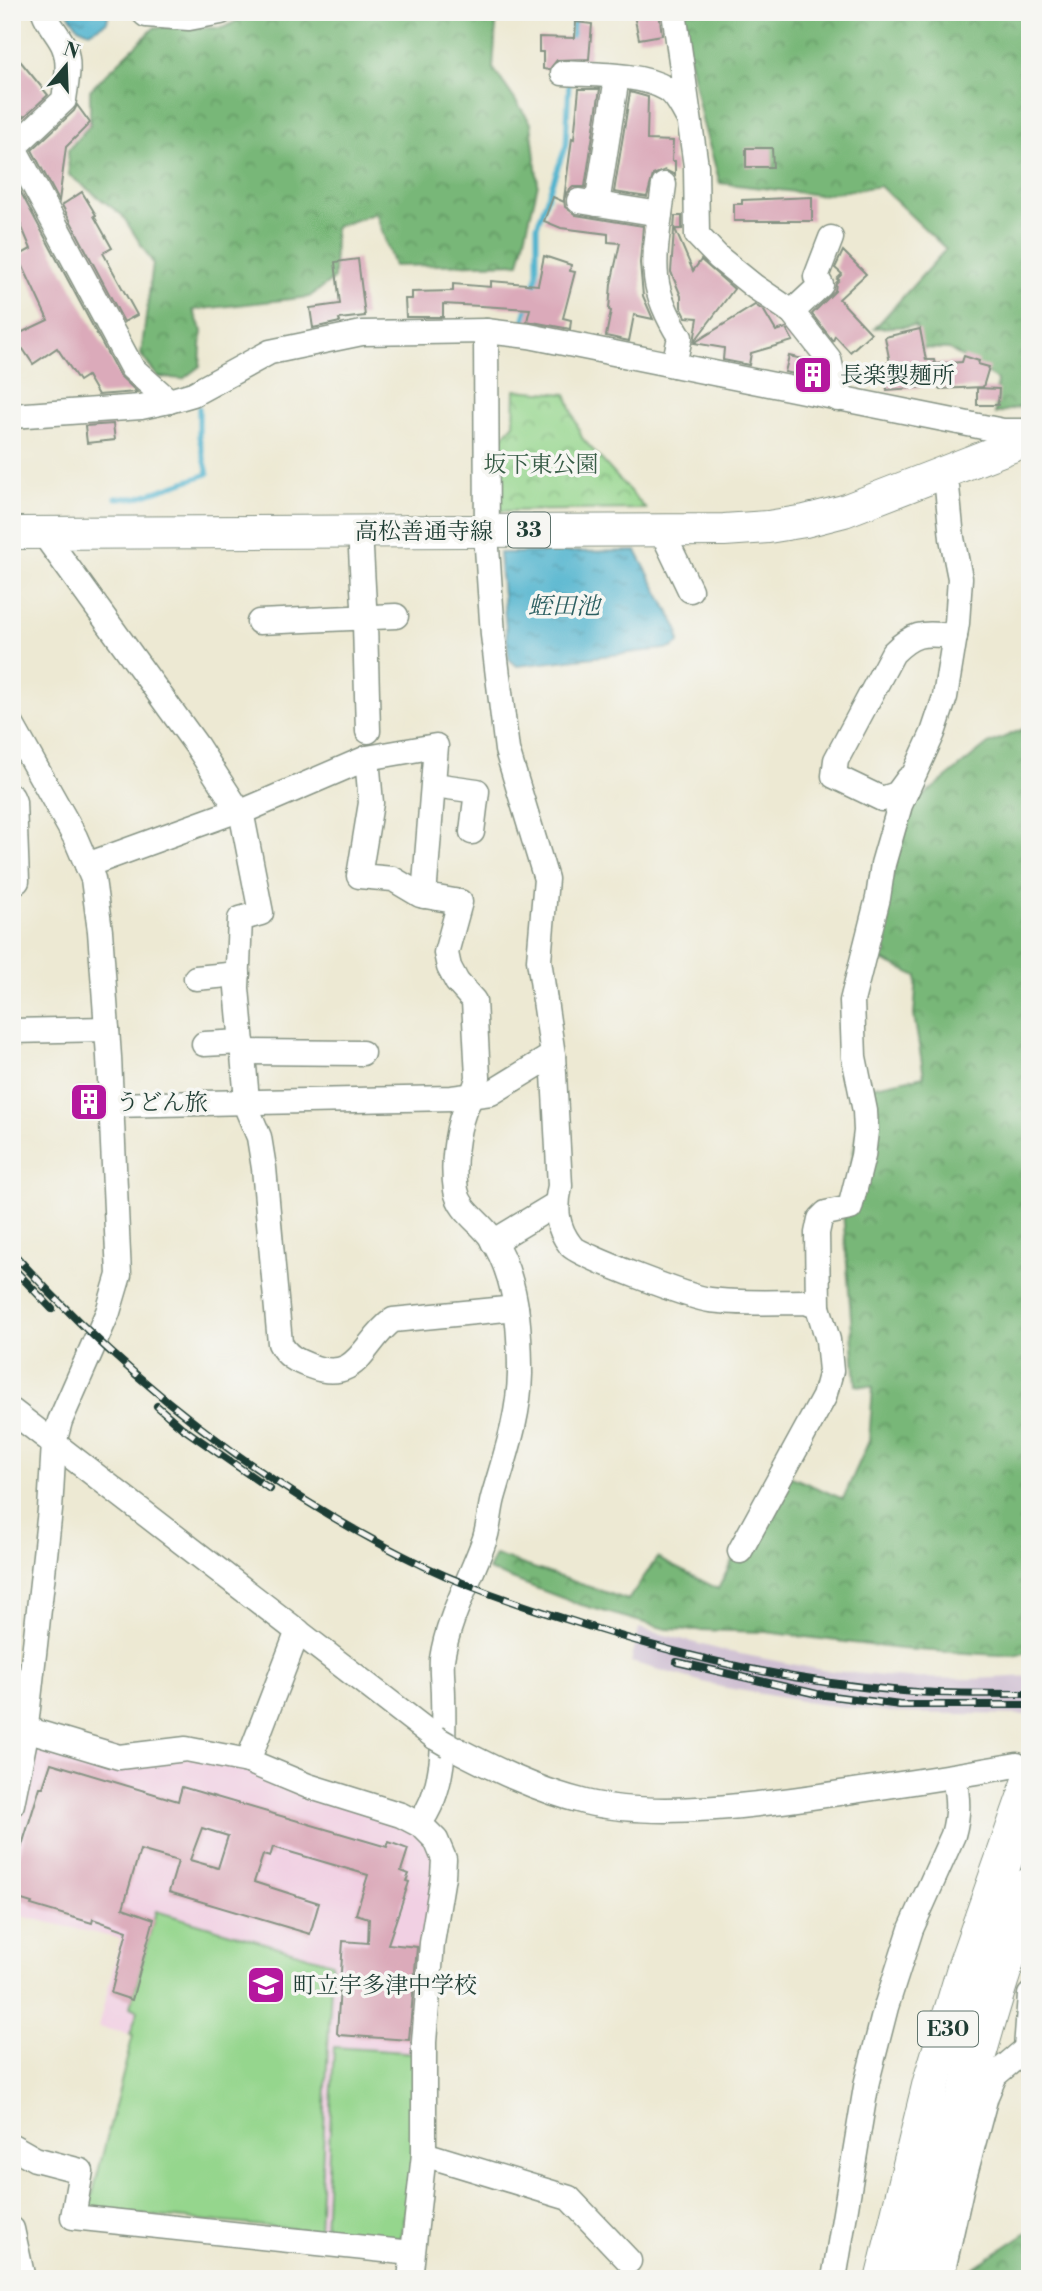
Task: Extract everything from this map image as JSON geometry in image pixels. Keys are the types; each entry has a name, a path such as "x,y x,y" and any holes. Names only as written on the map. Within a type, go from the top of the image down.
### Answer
{"highway":[{"name":"E30","path":"884,2279 943,2046 1023,1775"},
{"name":"E30","path":"920,2279 964,2093 1030,1886"}],"main road":[{"name":"高松善通寺線","path":"28,533 735,529 805,521 844,511 1030,439"}],"street":[{"path":"44,12 49,26 64,46 68,65 64,100 13,149 132,368 169,401"},
{"path":"152,13 189,18 221,12"},
{"path":"674,12 696,166 697,235 719,258 792,312 829,359 838,399"},
{"path":"563,73 646,81 668,89 691,122"},
{"path":"615,90 588,202 660,214"},
{"path":"664,185 654,263 657,288 667,317 680,337 674,365"},
{"path":"792,312 821,285 816,277 831,239"},
{"path":"486,331 486,530 494,635 507,750 546,879 539,960 554,1055 560,1186 556,1204 558,1223 572,1248 645,1279 709,1300 806,1302 818,1307"},
{"path":"12,416 141,407 169,401 193,394 270,352 306,343 362,333 486,331 530,335 1003,431 1030,431"},
{"path":"740,1551 824,1397 831,1371 828,1340 818,1307 817,1233 820,1219 826,1213 850,1208 863,1156 865,1111 854,1057 852,1001 878,898 883,864 900,805 919,765 945,697 955,636 960,578 952,538 947,486 940,475"},
{"path":"666,530 668,544 690,590"},
{"path":"360,531 368,731"},
{"path":"28,533 197,746 242,816 261,913 240,919 238,974 242,1047 248,1111 259,1137 264,1168 280,1343 284,1352 309,1365 332,1371 356,1363 383,1327 393,1320 516,1308"},
{"path":"259,622 396,616"},
{"path":"919,765 897,794 883,799 834,776 836,760 893,653 908,639 924,634 955,636"},
{"path":"12,725 20,754 75,837 93,879 100,931 107,1029 119,1275 108,1312 60,1421 54,1443 50,1510 26,1729 12,1804"},
{"path":"88,865 239,811 367,758 436,746 424,896"},
{"path":"367,758 371,803 359,876 393,879 424,896 460,902 446,953 449,967 457,982 474,1001 478,1077 464,1111 459,1135 456,1193 466,1210 493,1242 510,1278 516,1308 520,1373 512,1438 493,1500 484,1542 469,1576 442,1661 443,1732 440,1779 432,1802 419,1824"},
{"path":"434,785 477,791 472,832"},
{"path":"12,797 17,881"},
{"path":"196,978 238,974"},
{"path":"12,1031 107,1029"},
{"path":"204,1044 242,1047 329,1044 362,1054"},
{"path":"111,1105 247,1103 491,1093 554,1055"},
{"path":"493,1242 556,1204"},
{"path":"12,1410 442,1741 500,1772 549,1792 587,1803 638,1808 693,1808 751,1805 954,1777 1023,1775"},
{"path":"248,1761 298,1632"},
{"path":"12,1707 19,1712 26,1729"},
{"path":"26,1729 119,1757 186,1749 248,1761 307,1786 401,1815 419,1824 436,1840 444,1859 443,1876 432,1943 424,2042 424,2154 410,2279"},
{"path":"834,2279 867,2081 886,2007 911,1929 957,1821 958,1797 954,1777"},
{"path":"941,2279 986,2096 995,2076 1028,2054 1030,1995"},
{"path":"12,2146 35,2159 81,2171 73,2217 412,2253"},
{"path":"424,2154 569,2198 629,2260"},
{"path":"12,2229 23,2279"}],"shaded area":[{"path":"639,1628 725,1651 822,1670 906,1678 1030,1676 1030,1715 899,1713 818,1704 721,1687 631,1662"},
{"name":"町立宇多津中学校","path":"32,1739 229,1762 426,1836 436,1855 401,2239 97,2211 90,2204 134,2035 98,2027 121,1939 12,1914 12,1839"}],"green space":[{"path":"254,12 497,12 493,68 531,123 538,184 519,263 394,266 376,213 335,227 334,279 309,297 193,310 202,331 200,366 183,379 158,377 141,355 153,263 122,215 69,175 68,150 90,125 90,90 155,27 223,28"},
{"path":"680,12 1030,12 1030,404 995,414 997,380 949,349 917,348 916,326 875,328 946,249 880,186 820,195 720,183 702,120"},
{"name":"坂下東公園","path":"515,390 566,394 582,438 646,509 495,511 492,448 514,424"},
{"path":"1030,726 1030,1651 1015,1656 900,1649 766,1632 666,1629 578,1604 488,1570 495,1555 628,1600 657,1558 718,1589 778,1471 843,1499 869,1441 873,1387 856,1385 843,1211 865,1088 924,1076 914,1015 917,976 871,955 911,806 988,744"},
{"path":"156,1911 332,1963 319,2231 97,2211 90,2204 133,2035 130,2034 138,2011 130,2007"},
{"path":"334,2047 417,2053 416,2156 401,2239 325,2232"},
{"path":"1030,2230 1030,2279 956,2279"}],"water":[{"path":"67,12 109,12 107,22 89,32 78,27"},
{"name":"蛭田池","path":"636,551 678,629 679,643 672,648 517,666 509,659 499,553"}],"building":[{"path":"659,12 662,35 639,39 634,15"},
{"path":"576,22 592,24 589,59 557,60 549,70 543,69 543,52 539,52 539,37 575,38"},
{"path":"12,51 48,95 24,117 12,106"},
{"path":"579,89 600,89 585,187 573,187 564,199 572,138 574,139"},
{"path":"630,92 648,97 647,140 673,141 672,161 675,161 675,175 665,170 653,175 647,197 614,192"},
{"path":"77,105 90,123 66,147 59,201 32,150 74,111"},
{"path":"746,148 772,148 773,167 746,167"},
{"path":"12,176 119,375 137,392 98,395 87,376 79,381 57,348 33,364 23,349 21,350 14,336 48,320 18,256 31,249 12,204"},
{"path":"82,192 112,248 103,253 137,315 124,322 62,205"},
{"path":"553,197 564,202 564,199 565,207 576,215 643,226 640,263 643,296 653,319 634,315 629,341 606,336 611,311 611,284 620,243 608,242 608,234 561,228 544,221"},
{"path":"812,197 812,221 734,221 734,204 742,204 742,200"},
{"path":"675,216 682,216 682,229 675,229 693,271 701,260 734,289 694,342 698,318 686,317 671,272"},
{"path":"843,251 866,274 839,299 871,333 850,352 835,336 833,341 812,314 835,291 839,280 837,279 842,274 835,268"},
{"path":"544,256 571,265 570,271 575,272 563,318 571,320 570,329 527,321 530,309 443,304 443,317 406,317 405,299 412,299 412,292 453,291 453,284 491,287 491,281 538,285"},
{"path":"358,259 365,316 339,319 340,322 313,328 310,308 340,304 335,262"},
{"path":"755,305 764,311 776,331 786,328 793,341 751,353 749,365 723,360 724,348 694,343"},
{"path":"920,329 926,360 934,360 935,364 962,362 964,356 989,367 983,387 939,389 939,386 887,390 885,363 890,363 885,337"},
{"path":"789,356 812,361 818,379 785,372"},
{"path":"977,388 999,389 998,405 977,405"},
{"path":"113,424 115,440 87,443 85,426"},
{"name":"うどん旅","path":"95,1087 97,1116 76,1117 75,1088"},
{"path":"51,1763 178,1801 182,1787 387,1847 389,1842 408,1849 401,1871 409,1874 406,1881 409,1882 388,1944 417,1947 409,2040 337,2033 343,1941 368,1943 369,1918 356,1914 368,1875 273,1847 270,1857 263,1855 254,1882 319,1903 310,1934 169,1892 178,1861 140,1850 123,1908 154,1919 132,2000 111,1993 127,1931 93,1919 92,1923 31,1905 32,1903 12,1897 12,1878 40,1787 43,1787","holes":["202,1828 228,1836 218,1868 190,1860"]}],"waterway":[{"path":"571,43 575,12"},
{"path":"533,289 537,277 537,226 566,145 569,81"},
{"path":"521,329 529,302"},
{"path":"116,498 136,498 208,474 199,437 199,408"}],"railway":[{"path":"12,1252 104,1345 204,1430 311,1504 368,1537 444,1575 517,1603 612,1634 735,1666 819,1681 903,1691 1030,1694"},
{"path":"12,1267 52,1309"},
{"path":"157,1406 181,1427 270,1489"},
{"path":"677,1662 817,1694 900,1705 1030,1705"}],"place":[{"name":"長楽製麺所","path":"813,375"},
{"name":"うどん旅","path":"89,1102"},
{"name":"町立宇多津中学校","path":"266,1985"}]}
